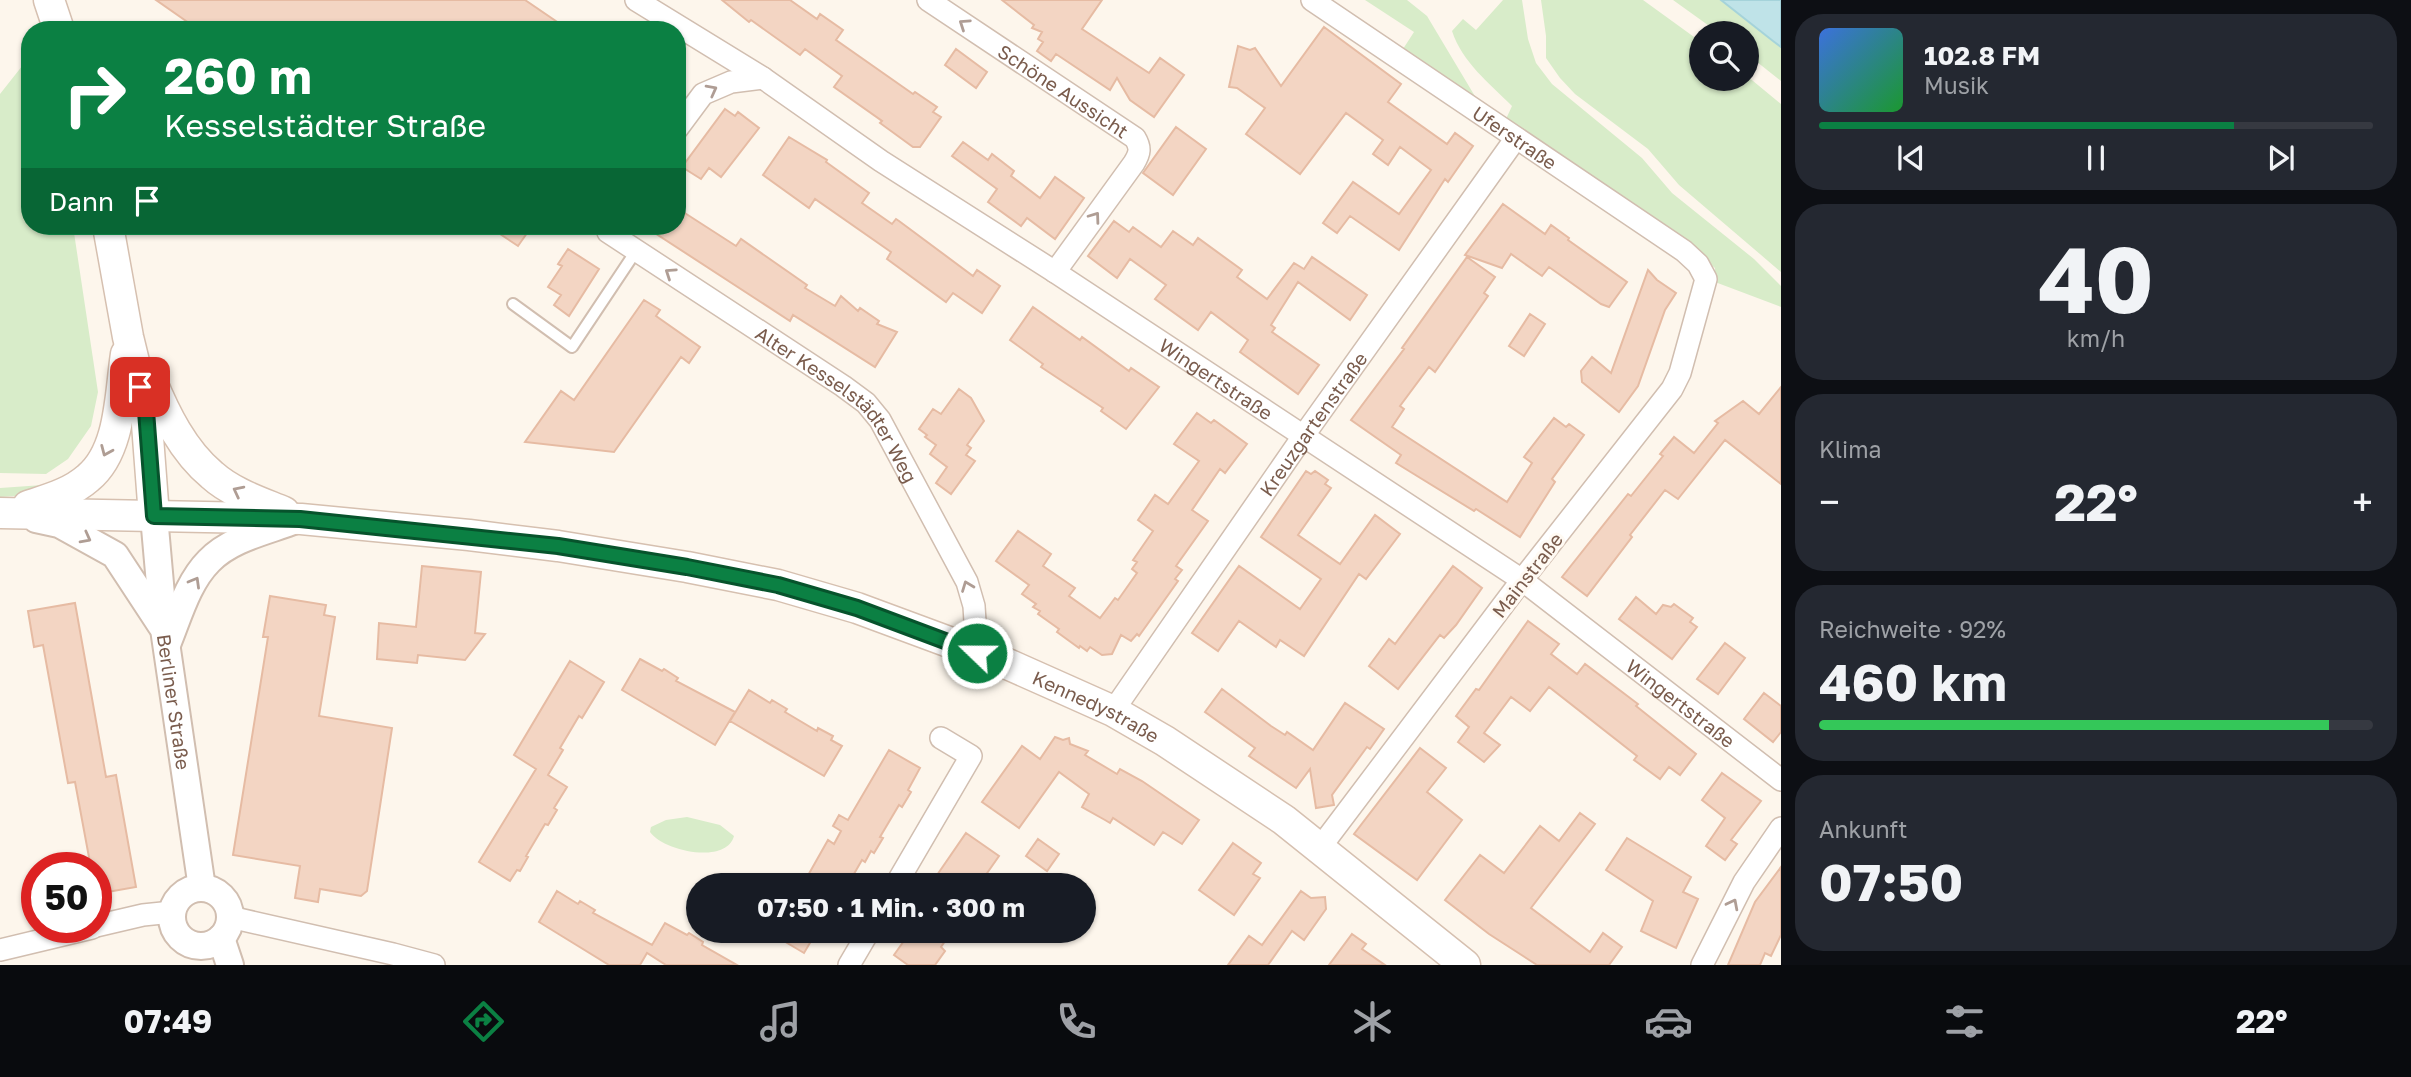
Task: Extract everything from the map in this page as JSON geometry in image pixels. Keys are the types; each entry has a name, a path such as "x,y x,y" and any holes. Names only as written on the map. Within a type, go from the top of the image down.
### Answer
{"main road":[{"path":"49,0 56,21"},
{"path":"110,235 126,326 146,411 154,516"},
{"path":"4,513 73,489 99,468 109,449 116,421 126,326"},
{"path":"126,326 162,407 204,468 231,488 300,519"},
{"name":"Kennedystraße","path":"4,513 300,519 558,546 752,580 857,608 977,653 1114,711 1214,771 1284,820 1465,965"}],"street":[{"name":"Wingertstraße","path":"636,0 670,21"},
{"name":"Schöne Aussicht","path":"928,0 1135,138 1140,146 1135,163 1055,272"},
{"name":"Uferstraße","path":"1312,0 1684,251 1704,273 1705,286"},
{"name":"Wingertstraße","path":"686,31 763,78 881,161 1055,272 1522,580 1781,780"},
{"path":"686,117 703,94 731,82 763,78"},
{"name":"Kreuzgartenstraße","path":"1114,711 1304,435 1516,138"},
{"name":"Alter Kesselstädter Weg","path":"612,235 866,403 880,420 967,582 974,607 977,653"},
{"name":"Mainstraße","path":"1320,849 1522,580 1672,389 1680,373 1705,286"},
{"path":"4,513 59,524 115,555 166,636"},
{"name":"Berliner Straße","path":"154,516 166,636 202,888"},
{"path":"166,636 208,561 239,541 300,519"},
{"path":"903,873 971,756 941,738"},
{"path":"1702,965 1744,883 1781,828"},
{"path":"225,928 213,943 204,945 186,942 172,922 174,905 184,893 202,888 222,897 226,903 225,928 230,965"},
{"path":"112,923 172,912"},
{"path":"225,928 393,954 434,965"},
{"path":"0,950 29,943"},
{"path":"849,965 862,943"}],"lane":[{"path":"513,304 572,348 636,251"}],"green space":[{"path":"1365,0 1407,0 1427,16 1476,98 1403,49 1414,32"},
{"path":"1503,0 1522,0 1528,39 1536,63 1552,84 1642,158 1672,193 1754,259 1781,286 1781,307 1715,282 1715,268 1691,248 1506,119 1512,106 1462,53 1452,31 1463,19 1476,30"},
{"path":"1541,0 1643,0 1689,33 1689,91 1759,91 1759,86 1781,104 1781,272 1679,185 1648,149 1575,94 1546,58"},
{"path":"1673,0 1721,0 1748,21 1702,21"},
{"path":"1759,30 1781,47 1781,81 1759,64"},
{"path":"21,67 21,235 74,235 98,392 91,426 68,459 46,474 0,473 0,94"},
{"path":"88,469 28,495 0,497 0,488 43,485"},
{"path":"687,817 720,825 734,836 729,845 719,850 694,852 667,845 650,832 651,827 666,820"}],"water":[{"path":"1721,0 1781,0 1781,47 1759,30 1759,21 1748,21"}],"building":[{"path":"156,0 525,0 556,21 186,21"},
{"path":"722,0 790,0 817,19 820,14 843,30 836,40 913,94 915,92 937,107 933,112 941,117 920,147 913,147 834,87 842,76 805,49 800,55 751,20 749,22"},
{"path":"1002,0 1102,0 1082,29 1149,73 1160,58 1184,75 1154,117 1130,100 1117,78 1110,90 1056,54 1051,61 1037,51 1043,42 1038,39 1042,32 1032,28 1034,25"},
{"path":"1324,27 1401,84 1388,102 1447,144 1455,133 1473,146 1448,182 1445,179 1399,250 1350,216 1337,233 1323,223 1353,182 1399,214 1431,170 1400,147 1388,165 1373,154 1383,140 1346,113 1300,174 1246,134 1265,108 1237,88 1229,87 1238,46 1250,50 1255,48 1281,86"},
{"path":"956,49 987,72 976,88 945,65"},
{"path":"725,109 735,116 738,112 759,128 721,177 709,168 701,179 686,170 686,162"},
{"path":"1176,127 1206,149 1173,195 1143,173"},
{"path":"789,137 827,160 826,162 869,193 862,203 892,224 896,219 973,276 977,270 1000,286 982,313 953,293 946,302 887,259 891,252 815,199 809,208 763,175"},
{"path":"963,142 988,160 992,154 1014,171 1011,176 1040,198 1055,177 1084,198 1055,239 1027,218 1021,226 988,202 997,189 952,156"},
{"path":"1503,204 1545,234 1551,225 1627,282 1609,307 1549,267 1542,276 1511,254 1502,268 1465,255"},
{"path":"686,214 736,246 741,239 807,285 805,288 835,306 841,296 858,311 860,308 879,321 877,324 897,332 875,367 793,315 790,321 658,235 686,235"},
{"path":"1114,221 1129,232 1133,227 1161,247 1173,231 1193,245 1198,238 1242,270 1237,277 1267,299 1294,263 1304,269 1312,257 1367,295 1350,320 1298,282 1271,325 1275,328 1272,332 1319,365 1298,394 1240,352 1248,340 1211,312 1198,330 1155,299 1166,285 1130,259 1117,278 1088,256"},
{"path":"502,235 526,235 518,246"},
{"path":"568,249 599,269 569,316 554,305 561,295 548,287 562,266 558,264"},
{"path":"1467,257 1495,277 1484,293 1488,296 1435,372 1429,367 1400,406 1404,409 1392,427 1507,502 1532,463 1524,457 1554,418 1566,427 1569,424 1584,435 1552,479 1555,482 1520,537 1396,463 1401,455 1351,420"},
{"path":"1648,270 1676,293 1665,310 1638,386 1619,412 1582,382 1581,371 1592,357 1611,373"},
{"path":"644,300 660,310 656,316 700,347 689,363 681,357 614,452 525,442 561,391 574,400"},
{"path":"1033,307 1080,340 1082,337 1129,371 1131,368 1159,387 1126,429 1101,411 1103,408 1041,367 1043,364 1010,340"},
{"path":"1530,314 1545,324 1524,356 1509,346"},
{"path":"1781,387 1781,484 1725,440 1678,499 1665,490 1587,596 1562,577 1628,494 1631,496 1663,456 1660,454 1674,437 1694,453 1718,423 1715,421 1743,401 1759,414"},
{"path":"959,389 971,398 984,421 967,445 971,448 966,455 975,461 951,494 936,483 947,467 930,454 936,445 919,429 933,409 941,414"},
{"path":"1197,413 1211,423 1214,420 1247,444 1225,473 1220,469 1192,510 1208,521 1176,566 1182,570 1175,579 1178,581 1139,636 1137,634 1131,641 1121,635 1112,654 1102,655 1090,647 1087,651 1080,646 1079,648 1038,614 1040,611 1033,607 1036,604 1022,594 1029,585 996,561 1018,531 1051,554 1043,566 1075,588 1069,596 1100,618 1115,598 1118,600 1137,573 1132,569 1137,562 1133,560 1153,531 1138,520 1155,495 1168,504 1199,461 1174,444"},
{"path":"1306,471 1311,474 1315,471 1328,480 1325,484 1331,488 1298,535 1340,564 1375,515 1400,534 1366,579 1359,574 1304,656 1280,640 1276,647 1239,621 1218,651 1192,633 1239,566 1300,609 1321,579 1261,537"},
{"path":"422,566 481,572 475,633 485,634 465,660 418,655 417,663 377,659 379,623 416,627"},
{"path":"1453,566 1482,588 1456,625 1444,638 1440,635 1398,689 1369,666 1389,639 1395,644"},
{"path":"270,596 326,605 324,615 335,617 319,716 392,728 367,891 361,896 320,889 318,902 295,898 300,866 233,855 268,637 263,637"},
{"path":"1636,597 1656,614 1663,605 1671,607 1674,604 1693,618 1690,622 1697,627 1672,659 1619,619"},
{"path":"75,603 106,777 116,775 136,887 112,891 112,852 88,852 75,782 68,783 43,645 34,647 28,611"},
{"path":"1528,621 1559,644 1551,654 1577,674 1585,664 1638,704 1636,706 1696,754 1680,775 1669,767 1660,779 1634,760 1637,756 1549,687 1530,711 1511,697 1484,733 1500,745 1484,762 1458,742 1469,727 1456,716 1476,689 1479,690"},
{"path":"1725,643 1745,658 1718,694 1697,679"},
{"path":"640,659 662,671 664,669 678,678 676,681 735,712 715,745 622,690"},
{"path":"570,661 604,682 582,718 579,716 548,775 567,787 554,808 557,810 548,825 545,824 520,871 517,870 510,881 479,862 536,769 514,755"},
{"path":"1222,689 1271,726 1285,735 1287,732 1313,750 1345,703 1384,729 1370,749 1367,747 1332,795 1334,805 1316,808 1310,769 1296,788 1249,756 1255,748 1205,712"},
{"path":"749,690 770,703 772,700 787,709 785,712 817,731 818,728 833,736 831,740 842,746 824,776 730,721"},
{"path":"1764,693 1781,706 1781,732 1773,742 1744,719"},
{"path":"1055,737 1063,740 1069,738 1070,744 1088,751 1085,755 1117,774 1120,769 1142,781 1199,820 1182,844 1163,832 1154,845 1113,818 1110,823 1082,807 1089,794 1059,772 1019,828 982,802 1022,746 1040,759"},
{"path":"1420,748 1446,768 1427,792 1462,820 1417,880 1354,834"},
{"path":"889,750 920,768 908,790 911,792 902,807 899,805 874,853 871,851 865,862 862,860 854,873 809,873 828,840 834,844 841,831 833,826 839,815 848,820"},
{"path":"1722,773 1761,801 1731,840 1737,844 1725,860 1706,846 1725,818 1702,800"},
{"path":"1580,813 1595,824 1531,908 1590,952 1603,933 1622,947 1609,965 1537,965 1489,934 1445,900 1480,855 1504,873 1540,826 1559,841"},
{"path":"966,833 999,856 987,873 938,873"},
{"path":"1627,838 1691,877 1683,892 1698,899 1676,948 1641,931 1653,901 1606,870"},
{"path":"1038,839 1059,854 1047,871 1026,856"},
{"path":"1233,843 1261,863 1253,874 1260,878 1234,915 1199,890"},
{"path":"1781,867 1781,935 1771,956 1765,953 1760,965 1728,965 1755,902"},
{"path":"557,891 578,904 580,901 595,910 593,913 652,945 665,923 686,934 686,943 703,943 737,965 666,965 647,953 640,965 609,965 539,922"},
{"path":"1301,891 1311,898 1325,897 1326,909 1304,940 1292,931 1268,965 1228,965 1249,936 1262,945"},
{"path":"1352,934 1366,944 1362,949 1385,965 1329,965"},
{"path":"787,943 810,943 804,953"},
{"path":"902,943 944,943 941,947 945,951 935,965 908,965 894,955"}],"route":[{"path":"140,387 146,411 154,516 300,519 469,535 687,567 778,585 857,608 977,653"}]}
